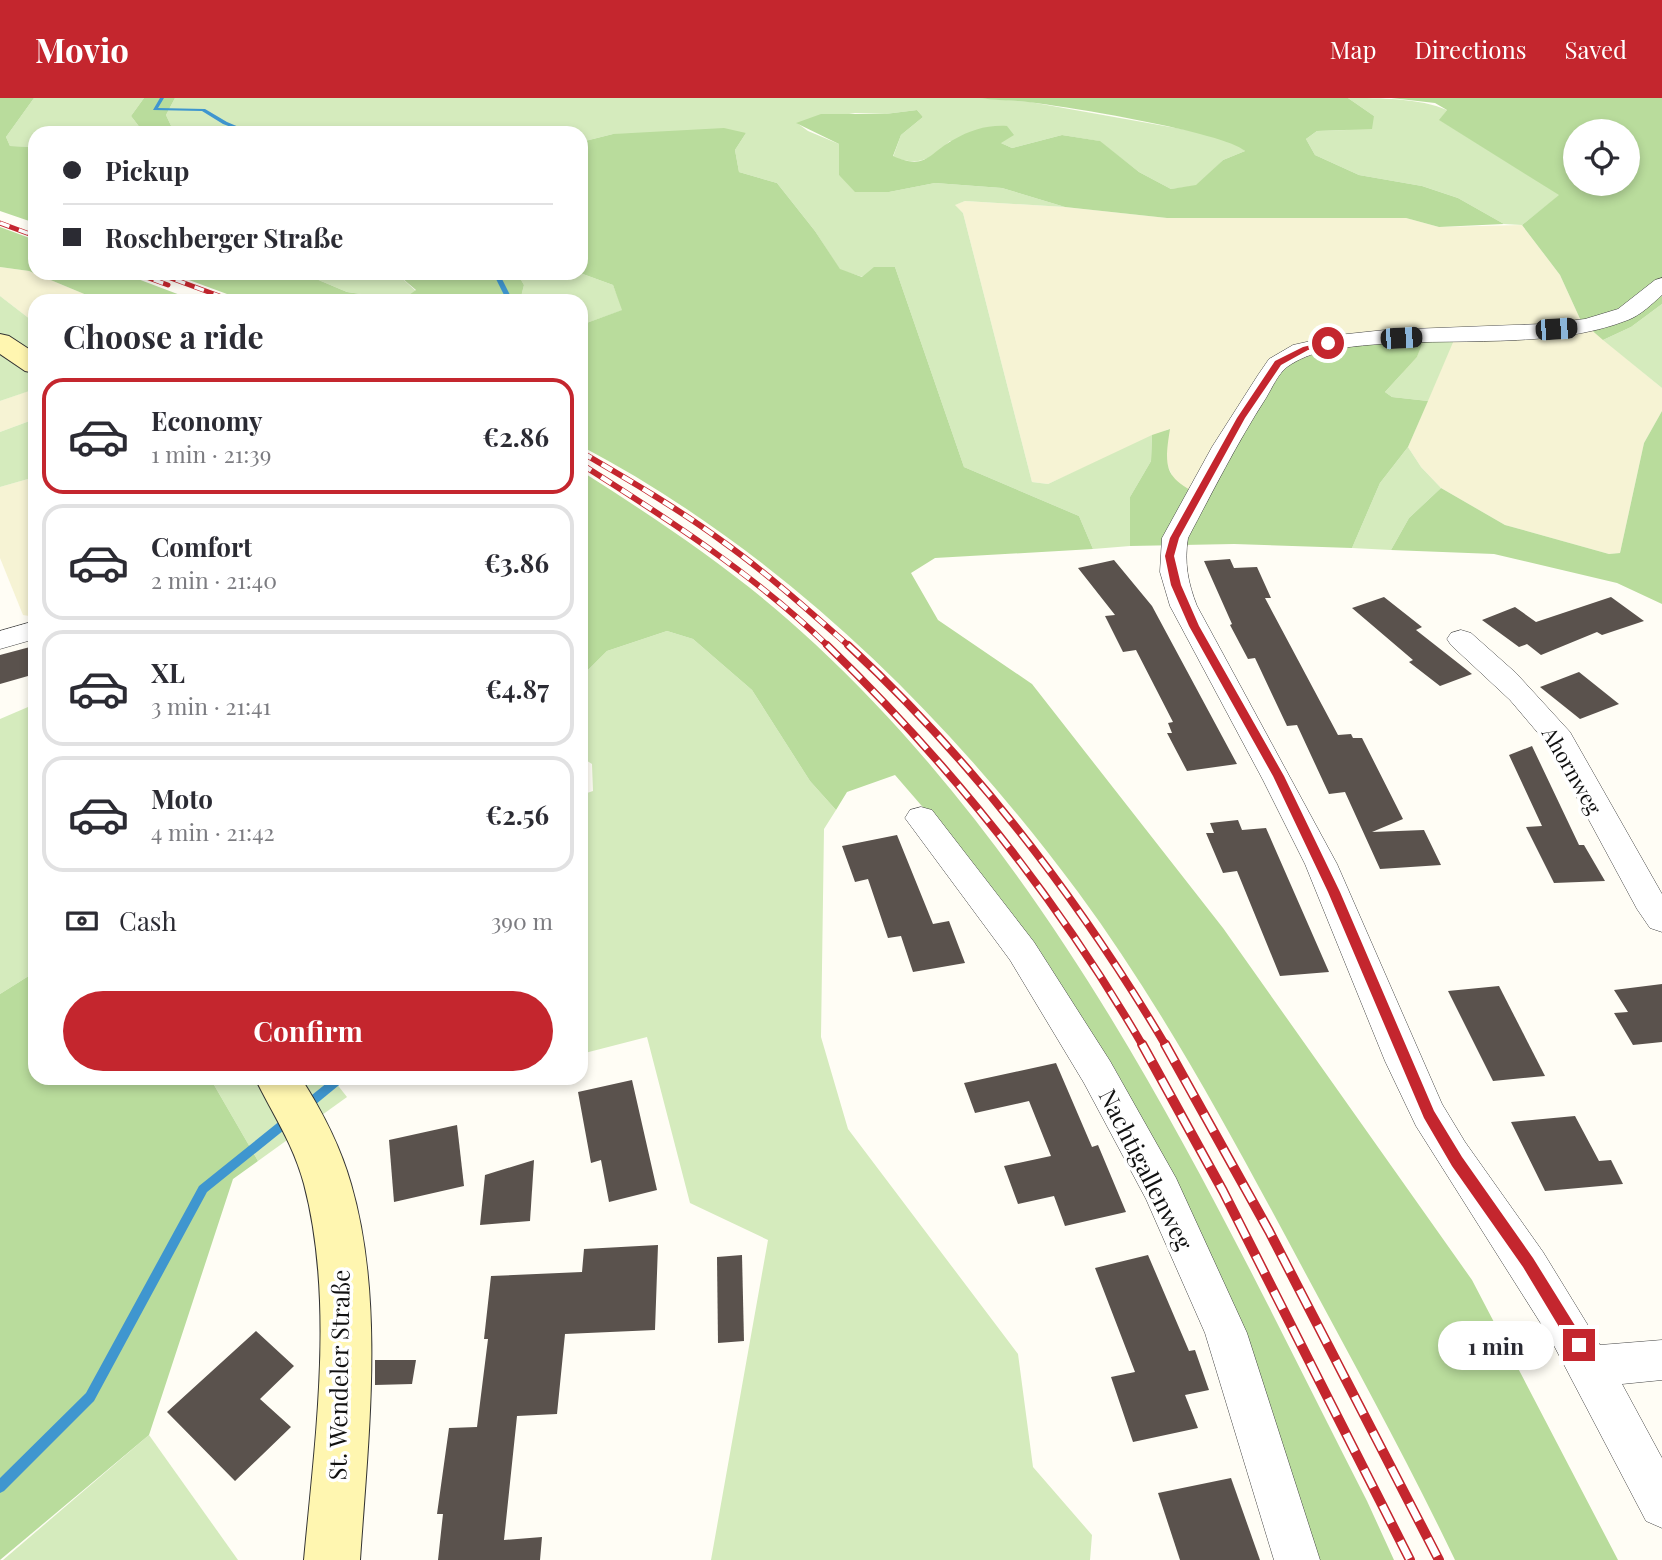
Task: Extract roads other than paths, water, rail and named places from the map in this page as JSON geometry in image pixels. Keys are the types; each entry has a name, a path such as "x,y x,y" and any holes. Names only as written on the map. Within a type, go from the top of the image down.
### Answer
{"main road":[{"path":"0,342 28,360"},
{"name":"St. Wendeler Straße","path":"288,1096 328,1186 339,1252 344,1308 342,1425 332,1560"}],"street":[{"path":"1662,284 1623,315 1581,327 1349,341 1317,346 1289,356 1278,363 1241,418 1175,538 1170,556 1176,585 1194,626 1278,776 1334,892 1429,1114 1457,1161 1528,1263 1591,1366 1662,1505"},
{"path":"0,640 28,632"},
{"name":"Ahornweg","path":"1461,639 1542,717 1563,746 1621,857 1662,919"},
{"name":"Nachtigallenweg","path":"920,818 1022,951 1097,1072 1162,1190 1226,1333 1297,1560"},
{"path":"1591,1366 1662,1360"}],"waterway":[{"path":"162,98 155,109 203,110 233,126"},
{"path":"500,280 506,294"},
{"path":"306,1106 332,1085"},
{"path":"0,1487 90,1397 203,1189 290,1119"}],"railway":[{"path":"0,223 28,233"},
{"path":"154,280 168,285"},
{"path":"176,280 214,294"},
{"path":"588,456 722,541 850,647"},
{"path":"588,469 741,572 829,647"},
{"path":"848,645 938,736 1021,834 1097,938 1166,1046"},
{"path":"829,647 916,737 999,835 1075,938 1143,1046"},
{"path":"1142,1044 1223,1191 1410,1560"},
{"path":"1165,1044 1269,1231 1439,1560"}]}
